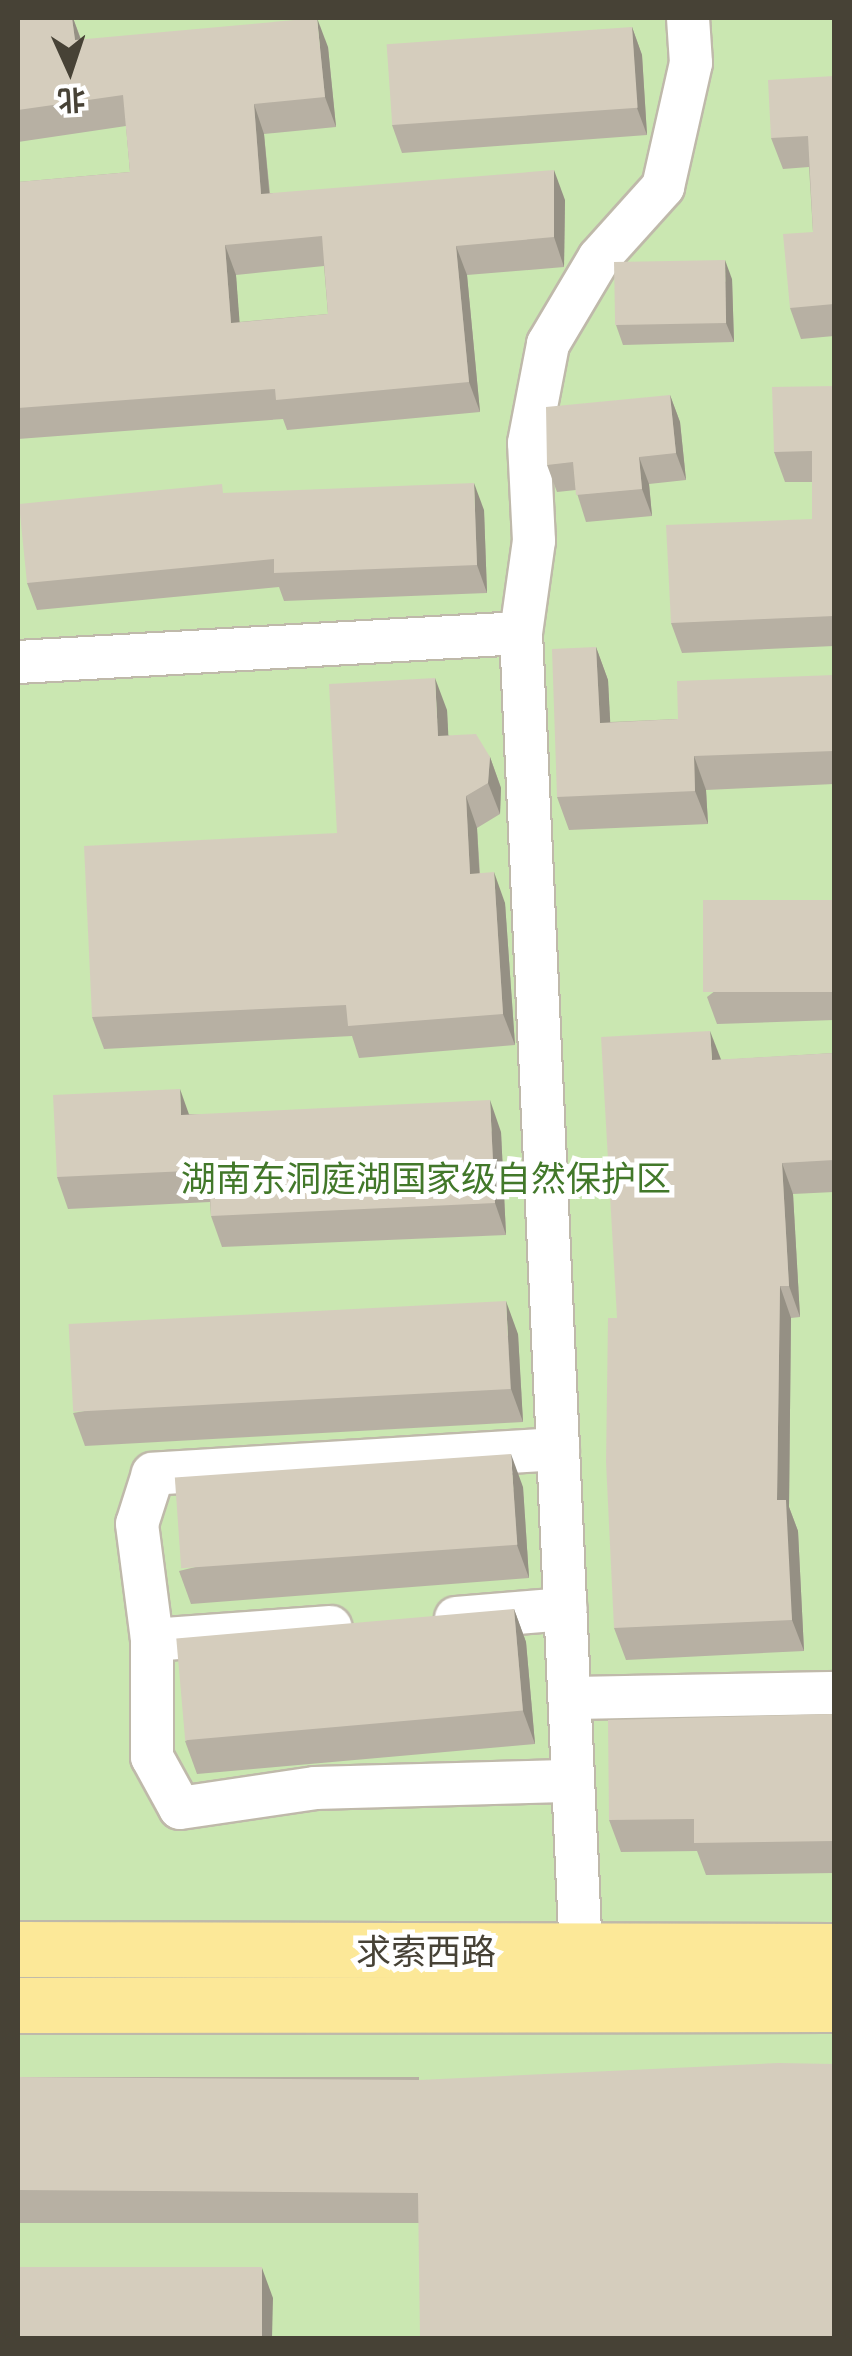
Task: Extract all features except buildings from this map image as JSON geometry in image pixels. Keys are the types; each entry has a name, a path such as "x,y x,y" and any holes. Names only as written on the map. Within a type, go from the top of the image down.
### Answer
{"main road":[{"name":"求索西路","path":"18,1949 834,1952"},
{"name":"求索西路","path":"18,2005 834,2004"}],"street":[{"path":"581,1952 521,633 534,541 528,443 548,344 599,258 663,187 690,62 688,18"},
{"path":"18,662 521,633"},
{"path":"558,1450 153,1474 137,1524 152,1640 152,1757 180,1808 314,1788 573,1781"},
{"path":"152,1640 566,1610"},
{"path":"570,1698 834,1693"}],"green space":[{"name":"湖南东洞庭湖国家级自然保护区","path":"18,18 834,18 834,2338 18,2338"}]}
